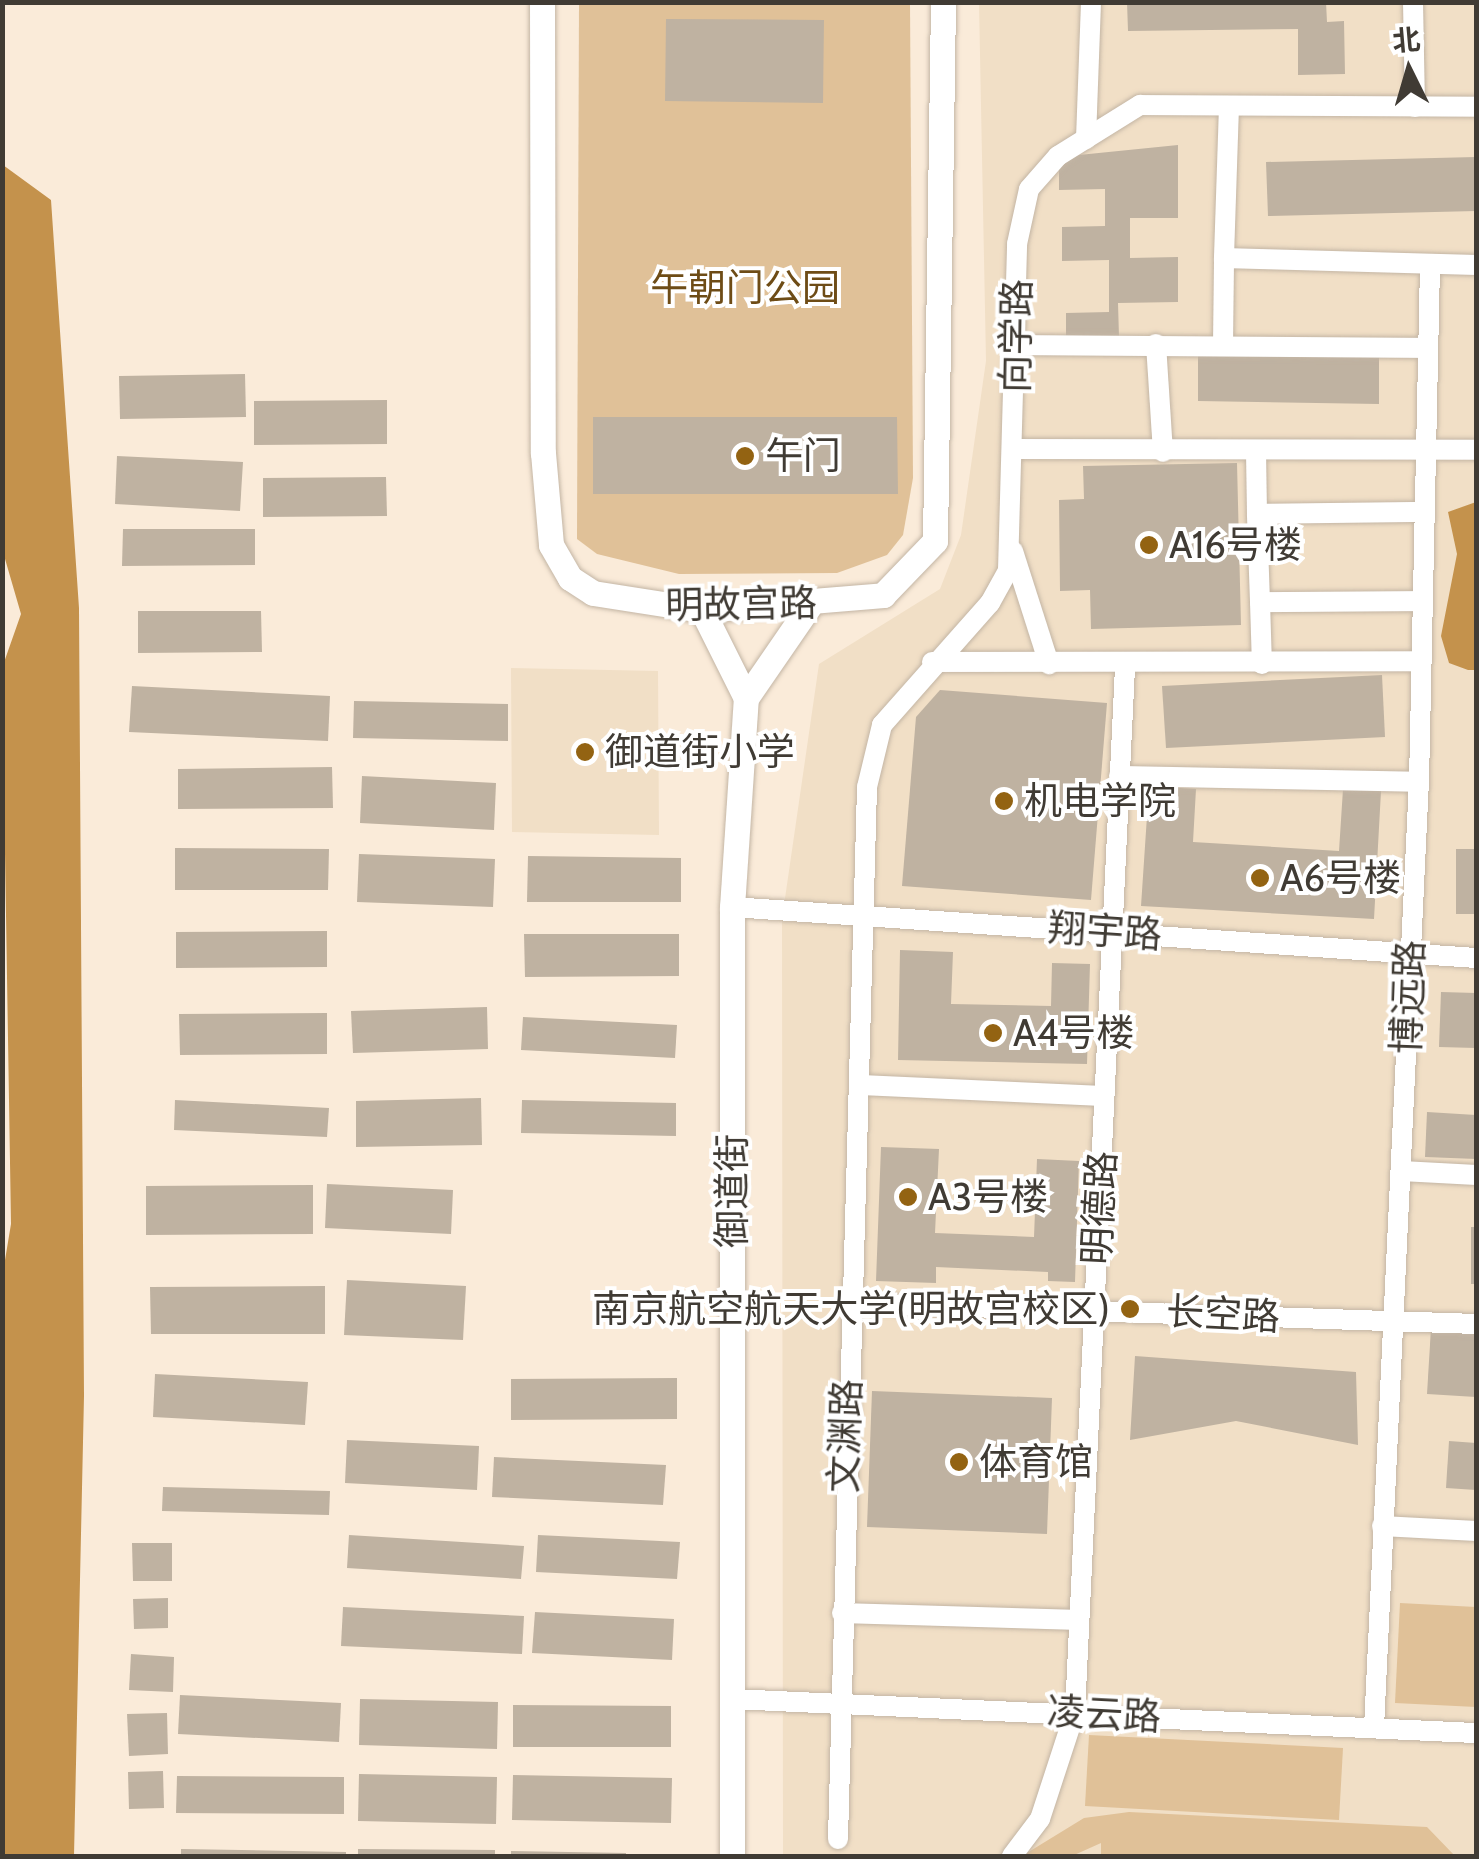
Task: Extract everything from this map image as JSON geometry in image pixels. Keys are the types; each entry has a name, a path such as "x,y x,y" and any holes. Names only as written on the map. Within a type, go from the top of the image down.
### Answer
{"main road":[{"name":"明故宫路","path":"542,2 552,545 570,578 593,593 702,610 810,606 884,595 935,541 943,2"},
{"path":"702,610 746,698 810,606"},
{"name":"御道街","path":"732,1856 732,907 746,698"}],"lane":[{"path":"1086,138 1091,2"},
{"path":"1413,2 1415,107"},
{"name":"向学路","path":"862,913 868,787 882,725 932,662 990,603 1012,550 1017,244 1029,189 1086,138 1140,106 1476,108"},
{"path":"1223,344 1229,106"},
{"path":"1224,258 1476,266"},
{"name":"博远路","path":"1374,1728 1419,782 1430,266"},
{"path":"1156,344 1163,452"},
{"path":"1017,345 1426,348"},
{"path":"1014,449 1476,450"},
{"path":"1256,452 1262,664"},
{"path":"1258,514 1424,512"},
{"path":"1012,550 1049,664"},
{"path":"1260,602 1422,602"},
{"path":"932,662 1125,666 1421,661"},
{"name":"明德路","path":"1012,1856 1040,1820 1075,1712 1109,931 1125,666"},
{"path":"1119,776 1419,782"},
{"name":"翔宇路","path":"732,907 1476,958"},
{"name":"文渊路","path":"838,1839 838,1701 860,1085 862,913"},
{"path":"860,1085 1104,1096"},
{"path":"1402,1171 1476,1174"},
{"name":"长空路","path":"850,1303 1094,1308 1476,1324"},
{"path":"1382,1526 1476,1532"},
{"path":"842,1613 1079,1620"},
{"name":"凌云路","path":"732,1698 1476,1733"}],"shaded area":[{"name":"南京航空航天大学(明故宫校区)","path":"979,3 1476,3 1476,1856 783,1856 782,919 819,664 940,589 961,535 986,361"},
{"path":"3,165 51,200 79,608 84,1396 74,1856 2,1856 2,1278 11,1224 2,668 21,614 3,552"},
{"path":"1476,502 1476,670 1468,670 1449,663 1441,636 1457,554 1448,512"},
{"name":"御道街小学","path":"511,668 658,671 659,835 512,832"}],"green space":[{"name":"午朝门公园","path":"579,3 910,3 913,478 903,535 887,555 837,573 679,574 597,554 577,539"},
{"path":"1400,1603 1476,1607 1476,1707 1395,1703"},
{"path":"1089,1735 1343,1748 1339,1820 1085,1806"},
{"path":"1129,1812 1427,1827 1455,1856 1101,1856 1101,1843 1072,1856 1022,1856 1084,1818"}],"building":[{"path":"1127,2 1326,2 1327,22 1344,21 1345,74 1298,75 1298,29 1128,31"},
{"path":"666,19 824,20 823,103 665,101"},
{"path":"1178,145 1178,218 1130,218 1130,258 1178,257 1178,302 1118,303 1119,337 1066,338 1066,313 1109,312 1109,260 1062,261 1062,227 1105,226 1105,189 1059,190 1059,157"},
{"path":"1476,157 1476,211 1268,216 1266,162"},
{"path":"1198,352 1379,355 1379,404 1198,401"},
{"path":"245,374 246,417 120,419 119,376"},
{"path":"387,400 387,444 254,445 254,401"},
{"name":"午门","path":"593,417 897,417 898,494 593,494"},
{"path":"117,456 243,462 240,511 115,504"},
{"name":"A16号楼","path":"1237,463 1241,625 1091,629 1090,590 1060,591 1059,500 1084,499 1083,466"},
{"path":"386,477 387,516 263,517 263,478"},
{"path":"123,529 255,529 255,565 122,566"},
{"path":"138,611 261,611 262,652 138,653"},
{"path":"1382,675 1385,737 1166,748 1162,686"},
{"path":"132,686 330,696 328,741 129,732"},
{"name":"机电学院","path":"940,690 1107,703 1091,900 902,886 916,717"},
{"path":"354,701 508,704 508,741 353,738"},
{"path":"332,767 333,808 178,809 178,769"},
{"path":"362,776 496,783 494,830 360,823"},
{"name":"A6号楼","path":"1149,786 1196,789 1193,842 1339,851 1343,789 1381,791 1374,919 1141,906"},
{"path":"175,848 329,849 328,890 175,890"},
{"path":"1456,849 1476,849 1476,914 1456,914"},
{"path":"359,854 495,859 493,907 357,902"},
{"path":"528,856 681,858 681,902 527,902"},
{"path":"327,931 327,967 176,968 176,932"},
{"path":"524,934 679,934 679,976 525,977"},
{"name":"A4号楼","path":"900,950 953,952 951,1004 1051,1006 1052,963 1090,964 1087,1064 898,1060"},
{"path":"1441,992 1476,993 1476,1048 1439,1047"},
{"path":"487,1007 488,1049 353,1053 351,1011"},
{"path":"327,1013 327,1054 180,1055 179,1014"},
{"path":"523,1017 677,1025 675,1058 521,1050"},
{"path":"481,1098 482,1145 356,1147 356,1101"},
{"path":"175,1100 329,1108 327,1137 174,1130"},
{"path":"522,1100 676,1103 676,1136 521,1133"},
{"path":"1427,1112 1476,1115 1476,1159 1425,1157"},
{"name":"A3号楼","path":"881,1147 939,1149 935,1233 1034,1237 1037,1159 1079,1161 1075,1282 1048,1281 1048,1272 936,1267 936,1283 876,1281"},
{"path":"327,1184 453,1190 451,1234 325,1228"},
{"path":"313,1185 313,1234 146,1235 146,1186"},
{"path":"1471,1227 1476,1227 1476,1284 1471,1284"},
{"path":"347,1280 466,1286 463,1340 344,1335"},
{"path":"325,1286 325,1334 151,1334 150,1287"},
{"path":"1431,1328 1476,1331 1476,1397 1427,1394"},
{"path":"1135,1356 1356,1372 1358,1445 1236,1421 1130,1440"},
{"path":"155,1374 308,1382 305,1425 153,1417"},
{"path":"677,1378 677,1419 511,1420 511,1379"},
{"name":"体育馆","path":"872,1391 1052,1398 1047,1534 867,1527"},
{"path":"347,1440 479,1446 477,1490 345,1483"},
{"path":"1449,1441 1476,1443 1476,1490 1446,1488"},
{"path":"494,1457 666,1465 663,1505 492,1497"},
{"path":"163,1487 330,1491 329,1515 162,1511"},
{"path":"349,1535 524,1546 521,1579 347,1568"},
{"path":"538,1535 680,1542 677,1579 536,1572"},
{"path":"132,1543 172,1543 172,1581 133,1581"},
{"path":"168,1598 168,1628 134,1629 133,1599"},
{"path":"343,1607 524,1616 522,1654 341,1646"},
{"path":"535,1612 674,1619 672,1660 532,1653"},
{"path":"131,1654 174,1657 173,1692 129,1690"},
{"path":"180,1695 341,1703 339,1742 178,1734"},
{"path":"360,1699 498,1702 497,1749 359,1745"},
{"path":"513,1705 671,1706 671,1747 513,1747"},
{"path":"167,1713 168,1754 129,1756 127,1714"},
{"path":"163,1771 164,1808 129,1809 128,1772"},
{"path":"359,1774 497,1777 496,1824 358,1821"},
{"path":"513,1775 672,1778 671,1823 512,1820"},
{"path":"177,1776 344,1777 344,1814 176,1813"},
{"path":"181,1849 346,1852 346,1856 181,1856"},
{"path":"358,1849 495,1850 495,1856 358,1856"},
{"path":"511,1851 626,1853 626,1856 511,1856"}],"place":[{"name":"午门","path":"745,456"},
{"name":"A16号楼","path":"1149,545"},
{"name":"御道街小学","path":"585,752"},
{"name":"机电学院","path":"1004,801"},
{"name":"A6号楼","path":"1260,878"},
{"name":"A4号楼","path":"993,1033"},
{"name":"A3号楼","path":"908,1197"},
{"name":"南京航空航天大学(明故宫校区)","path":"1130,1309"},
{"name":"体育馆","path":"959,1462"}]}
